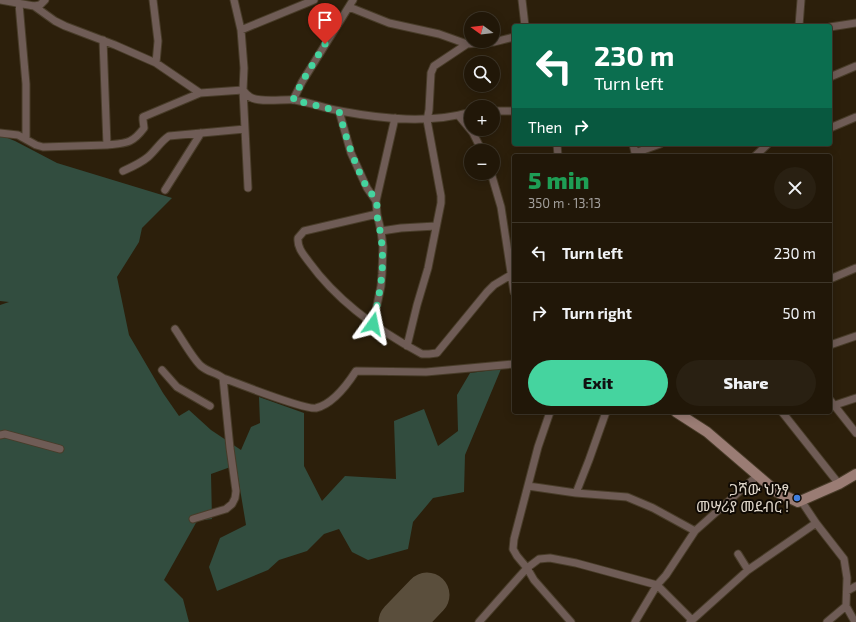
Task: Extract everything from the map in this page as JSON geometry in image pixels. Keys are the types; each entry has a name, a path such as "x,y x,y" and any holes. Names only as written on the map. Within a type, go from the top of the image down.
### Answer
{"main road":[{"path":"679,414 707,432 777,492 792,500 802,502 856,474"}],"street":[{"path":"0,0 34,6 40,5 45,0"},
{"path":"153,0 158,41 156,63"},
{"path":"234,0 241,30 244,68 243,90 248,188"},
{"path":"241,30 314,0"},
{"path":"293,100 302,82 353,0"},
{"path":"522,0 525,24"},
{"path":"799,24 801,0"},
{"path":"19,4 26,84 26,139"},
{"path":"34,6 55,21 156,63 200,93"},
{"path":"349,7 389,22 439,34 464,43"},
{"path":"832,26 856,23"},
{"path":"500,40 512,38"},
{"path":"103,40 107,145"},
{"path":"407,346 428,268 441,196 427,120 431,73 434,66 464,46"},
{"path":"832,76 856,66"},
{"path":"0,133 18,135 36,145 43,146 107,145 127,143 144,128 142,120 143,117 200,93 243,90 254,99 293,100 339,111 395,118 427,120 464,114"},
{"path":"500,111 512,110"},
{"path":"339,111 351,153 367,188 376,201"},
{"path":"459,116 473,133 478,144"},
{"path":"832,127 856,117"},
{"path":"373,324 381,286 383,247 376,201 395,118"},
{"path":"123,171 148,157 169,136 245,130"},
{"path":"165,190 201,133"},
{"path":"637,154 655,146"},
{"path":"757,154 766,146"},
{"path":"493,180 501,207 512,268"},
{"path":"377,214 304,231 299,236 299,247 317,273 331,289 373,324 422,354 437,353 487,292 494,285 512,274"},
{"path":"381,232 401,228 436,226"},
{"path":"832,278 856,268"},
{"path":"175,329 200,365 223,378 281,399 314,408 329,402 350,381 356,371 426,372 512,364"},
{"path":"832,344 856,336"},
{"path":"162,370 177,387 210,406"},
{"path":"193,519 226,509 232,504 235,498 236,491 223,378"},
{"path":"856,398 832,403 856,433"},
{"path":"549,414 538,447 514,539 513,549 534,580 572,622"},
{"path":"576,493 605,414"},
{"path":"784,414 838,484"},
{"path":"0,435 5,434 60,450"},
{"path":"635,622 657,585 666,575 695,531 758,475"},
{"path":"528,486 636,500 695,531"},
{"path":"802,502 844,559 846,565 846,606 855,622"},
{"path":"479,622 527,568 539,559 550,558 657,585 691,621 748,570 816,523"},
{"path":"738,554 748,570"},
{"path":"846,591 856,586"},
{"path":"828,622 846,606"}],"green space":[{"path":"0,135 15,141 57,163 172,198 142,228 139,242 117,277 129,335 163,393 179,416 189,410 211,430 241,450 251,427 260,423 259,397 304,413 304,466 322,501 345,476 396,479 394,421 424,409 438,446 458,431 457,395 470,373 501,369 465,455 464,492 433,498 413,522 408,549 368,560 352,552 339,529 324,534 307,551 279,560 268,570 217,591 209,567 220,538 246,525 236,465 211,474 212,519 197,521 164,580 183,599 189,622 0,622 0,305 9,302 0,301"}],"runway":[{"path":"401,622 427,595"}],"place":[{"name":"ጋሻው ህንፃ መሣሪያ መደብር !","path":"797,498"}],"route":[{"path":"325,44 293,100 339,111 351,153 367,188 376,201 383,247 383,261 381,286 373,324"}]}
